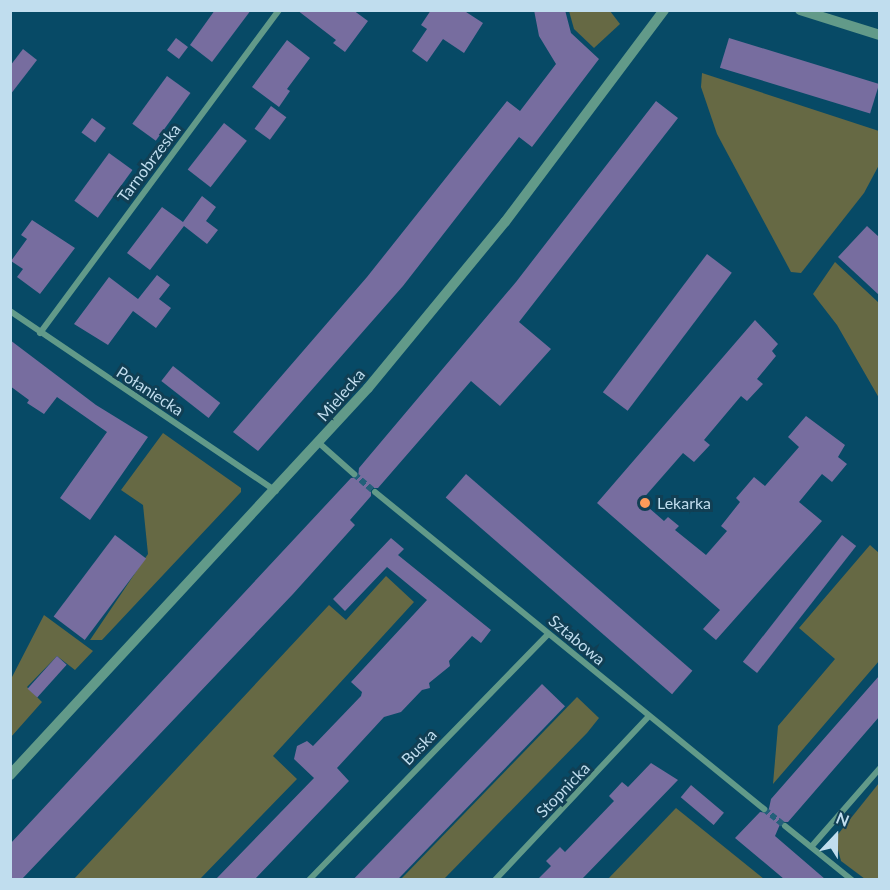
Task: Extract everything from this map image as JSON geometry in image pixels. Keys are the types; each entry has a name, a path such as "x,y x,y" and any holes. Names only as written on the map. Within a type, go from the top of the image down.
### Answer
{"street":[{"name":"Tarnobrzeska","path":"40,333 279,10"},
{"name":"Mielecka","path":"10,775 319,443 505,222 664,10"},
{"path":"800,10 879,35"},
{"name":"Połaniecka","path":"10,311 276,491"},
{"path":"319,443 354,474"},
{"name":"Sztabowa","path":"375,492 648,717 764,809"},
{"name":"Buska","path":"309,879 548,634"},
{"name":"Stopnicka","path":"495,879 648,717"},
{"path":"812,846 879,768"},
{"path":"785,826 852,879"}],"green space":[{"path":"569,11 610,11 620,24 594,48 574,29"},
{"path":"702,73 879,131 879,165 864,193 801,273 791,272 717,134 701,87"},
{"path":"835,262 879,303 879,398 837,325 813,294"},
{"path":"163,433 241,488 241,492 102,640 90,640 148,554 143,505 121,490"},
{"path":"870,545 879,553 879,661 773,784 778,726 835,659 799,628"},
{"path":"386,576 414,602 273,756 297,779 200,879 74,879 329,605 346,620"},
{"path":"44,615 93,651 75,670 57,656 27,687 42,702 11,737 12,677"},
{"path":"577,697 599,718 587,733 444,879 402,878"},
{"path":"879,783 879,879 865,879 841,861 835,838"},
{"path":"676,808 764,879 608,879"}],"building":[{"path":"215,10 251,10 212,62 190,45"},
{"path":"297,10 353,10 368,21 345,52 333,43 336,40"},
{"path":"431,10 463,10 483,23 464,53 443,39 427,62 412,51 427,29 421,25"},
{"path":"534,10 565,10 571,33 599,59 532,147 519,137 403,286 258,451 233,432 367,277 507,101 520,111 556,64 539,36"},
{"path":"176,38 188,47 179,59 167,50"},
{"path":"729,38 879,84 870,114 720,68"},
{"path":"287,40 310,58 287,89 290,91 279,107 252,87"},
{"path":"23,49 37,60 10,95 10,66"},
{"path":"167,76 190,93 156,141 132,124"},
{"path":"656,101 678,118 519,322 551,349 500,406 471,381 378,488 371,488 371,496 350,520 355,525 293,594 22,879 10,879 10,844 351,478 358,477 359,468 516,282"},
{"path":"271,106 286,117 270,140 255,129"},
{"path":"92,118 106,128 95,143 81,133"},
{"path":"224,123 247,141 211,187 188,169"},
{"path":"109,153 132,170 98,218 74,201"},
{"path":"202,196 216,207 206,221 218,230 207,244 184,226 150,270 127,253 162,207 183,222"},
{"path":"32,220 75,248 40,294 17,277 23,269 11,261 27,239 21,235"},
{"path":"867,226 879,237 879,295 838,257"},
{"path":"707,254 732,273 628,411 603,392"},
{"path":"157,275 170,285 159,299 171,308 156,328 133,311 108,345 74,324 109,277 138,299"},
{"path":"755,320 778,344 772,351 776,356 757,379 763,384 747,401 741,396 704,440 710,445 694,462 683,453 641,501 664,521 668,517 679,526 675,530 706,555 727,531 721,526 740,502 736,498 754,477 765,486 799,447 788,437 806,416 845,445 838,457 847,464 832,482 822,474 799,502 822,521 716,640 703,629 720,610 597,503"},
{"path":"10,340 96,405 148,437 90,520 60,498 107,432 57,397 44,414 27,403 29,400 10,386"},
{"path":"173,366 220,403 209,418 161,381"},
{"path":"466,474 692,671 672,694 446,497"},
{"path":"115,535 146,558 85,640 54,616"},
{"path":"842,535 856,546 757,673 743,662"},
{"path":"391,538 404,549 398,555 491,630 481,643 472,636 449,661 450,666 429,683 430,688 422,690 401,712 384,717 337,768 349,781 255,879 216,879 314,778 294,759 297,746 307,741 313,746 361,696 362,692 351,682 427,600 387,567 345,611 333,599"},
{"path":"57,656 67,665 37,697 28,689"},
{"path":"879,676 879,717 788,822 781,822 775,836 825,879 784,879 735,838 760,812 768,813 771,799"},
{"path":"542,684 565,706 397,880 354,879"},
{"path":"651,763 678,780 582,879 538,879 551,866 546,861 560,847 565,852 614,801 609,796 622,782 628,787"},
{"path":"691,785 724,813 714,825 681,797"}],"tunnel":[{"path":"354,474 375,492"},
{"path":"764,809 785,826"}],"place":[{"name":"Lekarka","path":"645,503"}]}
